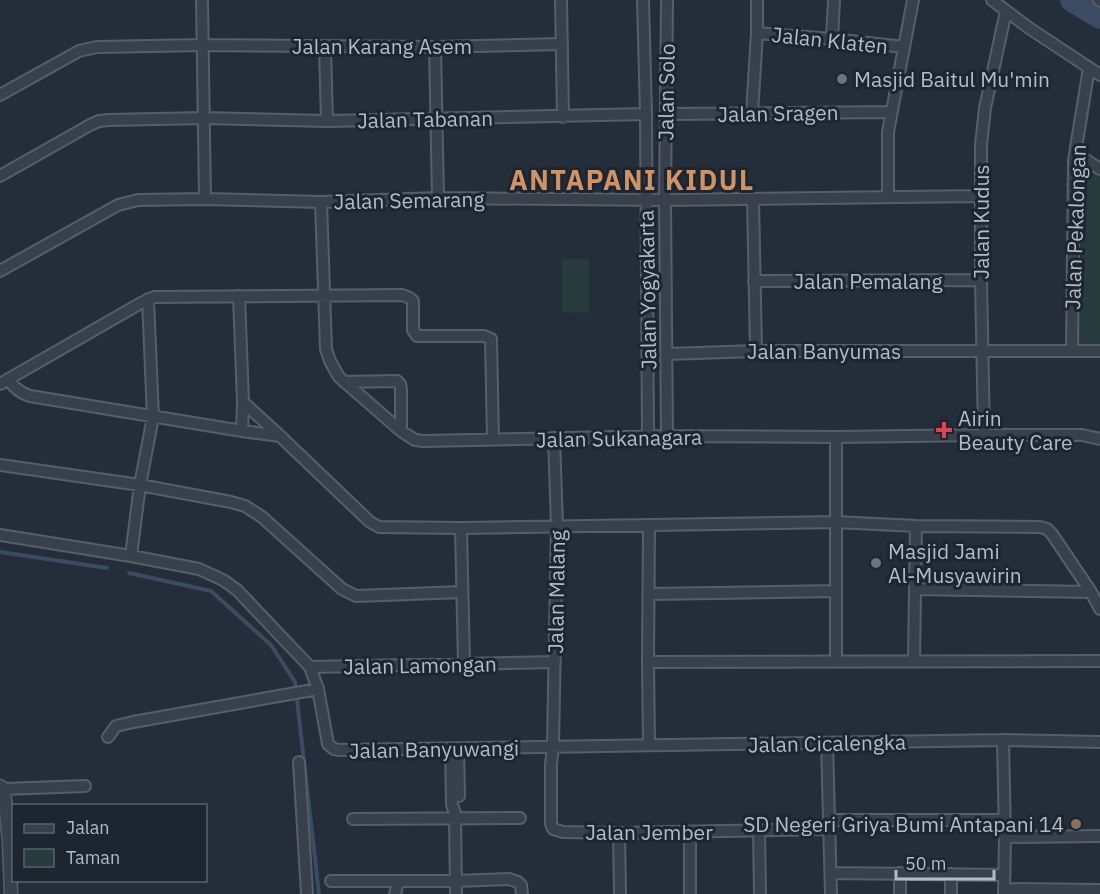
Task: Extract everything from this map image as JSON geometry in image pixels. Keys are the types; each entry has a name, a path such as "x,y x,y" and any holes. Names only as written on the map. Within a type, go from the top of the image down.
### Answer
{"street":[{"path":"201,0 205,199"},
{"path":"561,0 563,117"},
{"name":"Jalan Yogyakarta","path":"643,0 646,114 655,200 648,437"},
{"name":"Jalan Solo","path":"667,0 666,114 655,200 667,354 667,436"},
{"path":"753,113 757,0"},
{"path":"832,39 834,0"},
{"path":"888,197 888,132 913,0"},
{"path":"992,0 1100,75"},
{"name":"Jalan Kudus","path":"984,435 981,145 985,108 1006,11"},
{"name":"Jalan Klaten","path":"757,33 904,47"},
{"name":"Jalan Karang Asem","path":"0,94 79,51 97,47 202,45 435,47 561,44"},
{"path":"325,47 327,121"},
{"path":"435,47 438,198"},
{"name":"Jalan Pekalongan","path":"1072,351 1075,153 1089,68"},
{"name":"Jalan Sragen","path":"666,114 891,112"},
{"name":"Jalan Tabanan","path":"0,176 99,121 204,118 327,121 646,114"},
{"path":"1075,153 1100,169"},
{"name":"Jalan Semarang","path":"0,271 118,204 138,200 321,202 438,198 655,200 981,196"},
{"path":"753,199 756,351"},
{"name":"Jalan Sukanagara","path":"321,202 326,349 334,370 344,382 401,431 415,440 984,435 1082,435 1100,439"},
{"name":"Jalan Pemalang","path":"754,281 981,280"},
{"path":"280,436 30,396 21,393 4,381 154,297 402,295 413,301 413,330 417,336 484,336 491,339 493,440"},
{"path":"239,296 242,431"},
{"path":"131,556 140,485 153,417 148,299"},
{"name":"Jalan Banyumas","path":"667,354 756,351 1100,351"},
{"path":"344,382 397,381 401,389 401,431"},
{"path":"243,402 370,522 379,527 461,528 836,522 916,526 1040,527 1052,534 1100,609"},
{"path":"836,437 836,661"},
{"name":"Jalan Malang","path":"553,746 557,525 555,438"},
{"path":"0,465 140,485 246,506 262,517 342,589 356,596 462,592"},
{"path":"649,525 649,745"},
{"path":"914,661 916,526"},
{"path":"461,528 464,663"},
{"name":"Jalan Banyuwangi","path":"0,535 199,569 223,580 237,591 310,667 318,689 328,744 334,749 553,746"},
{"path":"915,589 1091,592"},
{"path":"648,594 836,591"},
{"path":"648,662 1100,661"},
{"name":"Jalan Lamongan","path":"310,667 555,662"},
{"path":"108,737 116,726 133,722 318,689"},
{"path":"1003,740 1004,892 1100,890"},
{"name":"Jalan Cicalengka","path":"553,746 1003,740 1100,742"},
{"path":"827,743 831,894"},
{"name":"Jalan Jember","path":"553,746 551,824 553,829 563,832 690,833 759,831 830,824 1004,820"},
{"path":"454,749 459,805 455,816 456,894"},
{"path":"299,762 307,894"},
{"path":"7,893 11,842 2,787 85,786"},
{"path":"352,819 455,816 520,818"},
{"path":"759,831 760,894"},
{"path":"619,833 620,894"},
{"path":"690,833 690,894"},
{"path":"1005,837 1100,836"},
{"path":"831,873 1003,875"},
{"path":"900,873 900,894"},
{"path":"951,874 951,894"},
{"path":"331,881 509,879 521,885 522,894"},
{"path":"395,894 398,882"}],"green space":[{"path":"1081,163 1100,175 1100,346 1078,346"},
{"path":"562,259 589,259 589,313 562,312"}],"waterway":[{"path":"1072,0 1100,17"},
{"path":"0,552 107,568"},
{"path":"129,573 211,591 271,645 295,682 319,894"}],"place":[{"name":"Masjid Baitul Mu'min","path":"842,79"},
{"name":"Airin Beauty Care","path":"944,430"},
{"name":"Masjid Jami Al-Musyawirin","path":"876,563"},
{"name":"SD Negeri Griya Bumi Antapani 14","path":"1076,824"}],"district":[{"name":"ANTAPANI KIDUL","path":"632,179"}]}
